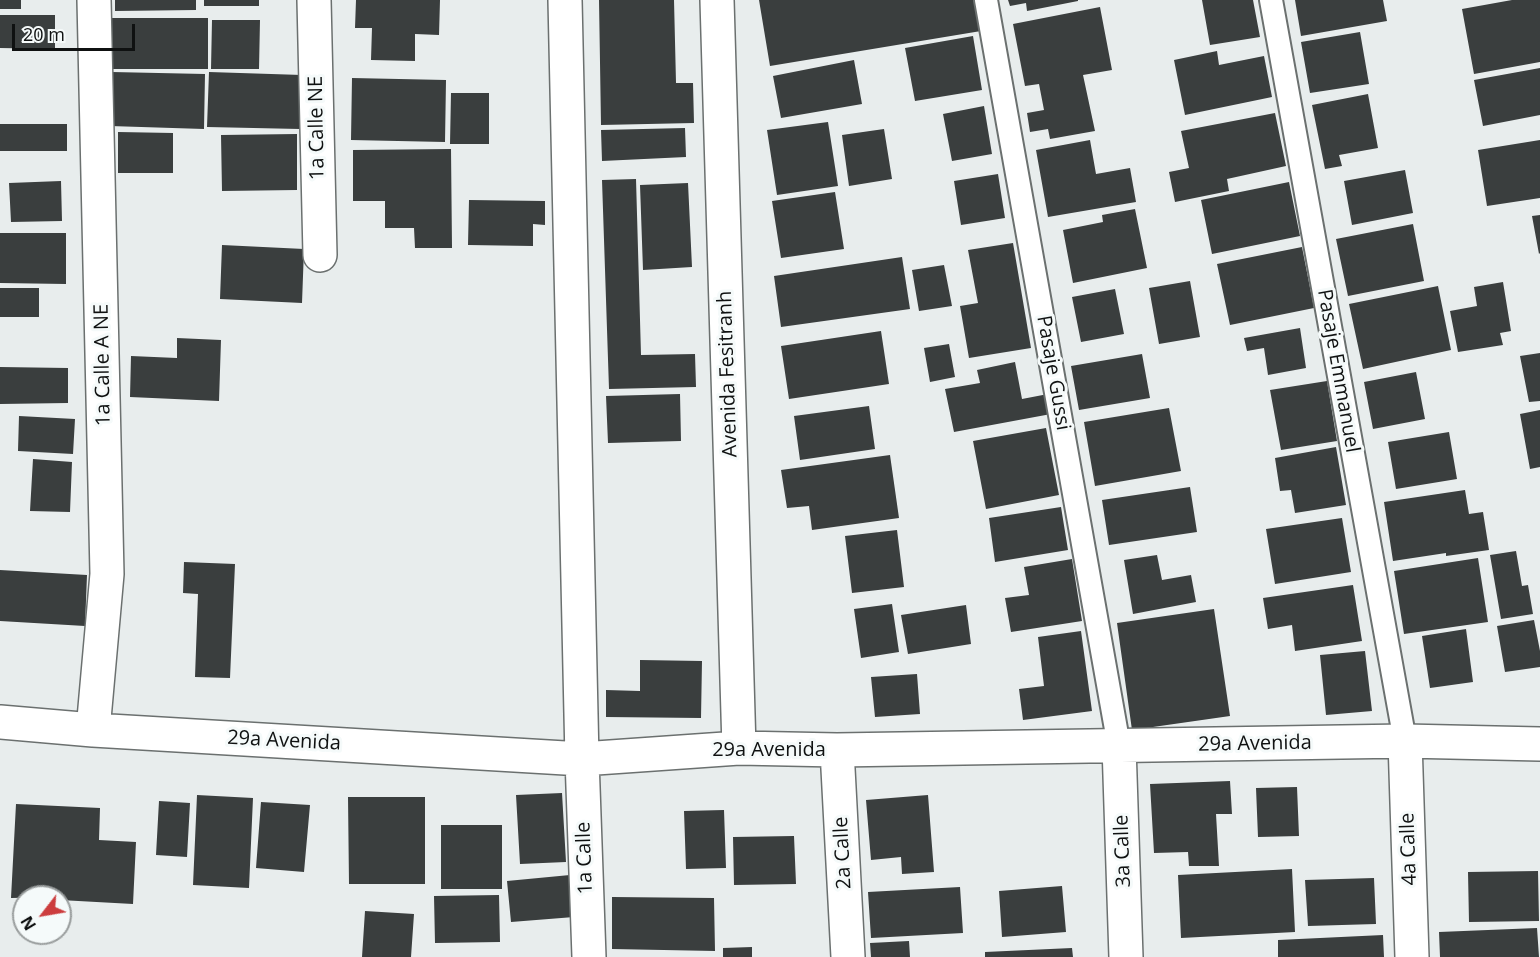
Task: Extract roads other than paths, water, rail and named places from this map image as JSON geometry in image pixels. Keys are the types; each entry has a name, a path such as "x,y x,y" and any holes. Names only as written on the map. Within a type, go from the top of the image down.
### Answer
{"street":[{"name":"1a Calle A NE","path":"93,730 107,574 94,0"},
{"name":"1a Calle NE","path":"314,0 320,255"},
{"name":"1a Calle","path":"565,0 582,759 589,957"},
{"name":"Avenida Fesitranh","path":"717,0 739,748"},
{"name":"29a Avenida","path":"0,722 93,730 582,759 739,748 837,750 1405,741 1540,744"},
{"name":"4a Calle","path":"1405,741 1412,957"},
{"name":"3a Calle","path":"1119,746 1126,957"},
{"name":"2a Calle","path":"837,750 848,957"}],"lane":[{"name":"Pasaje Gussi","path":"986,0 1119,746"},
{"name":"Pasaje Emmanuel","path":"1271,0 1405,741"}]}
